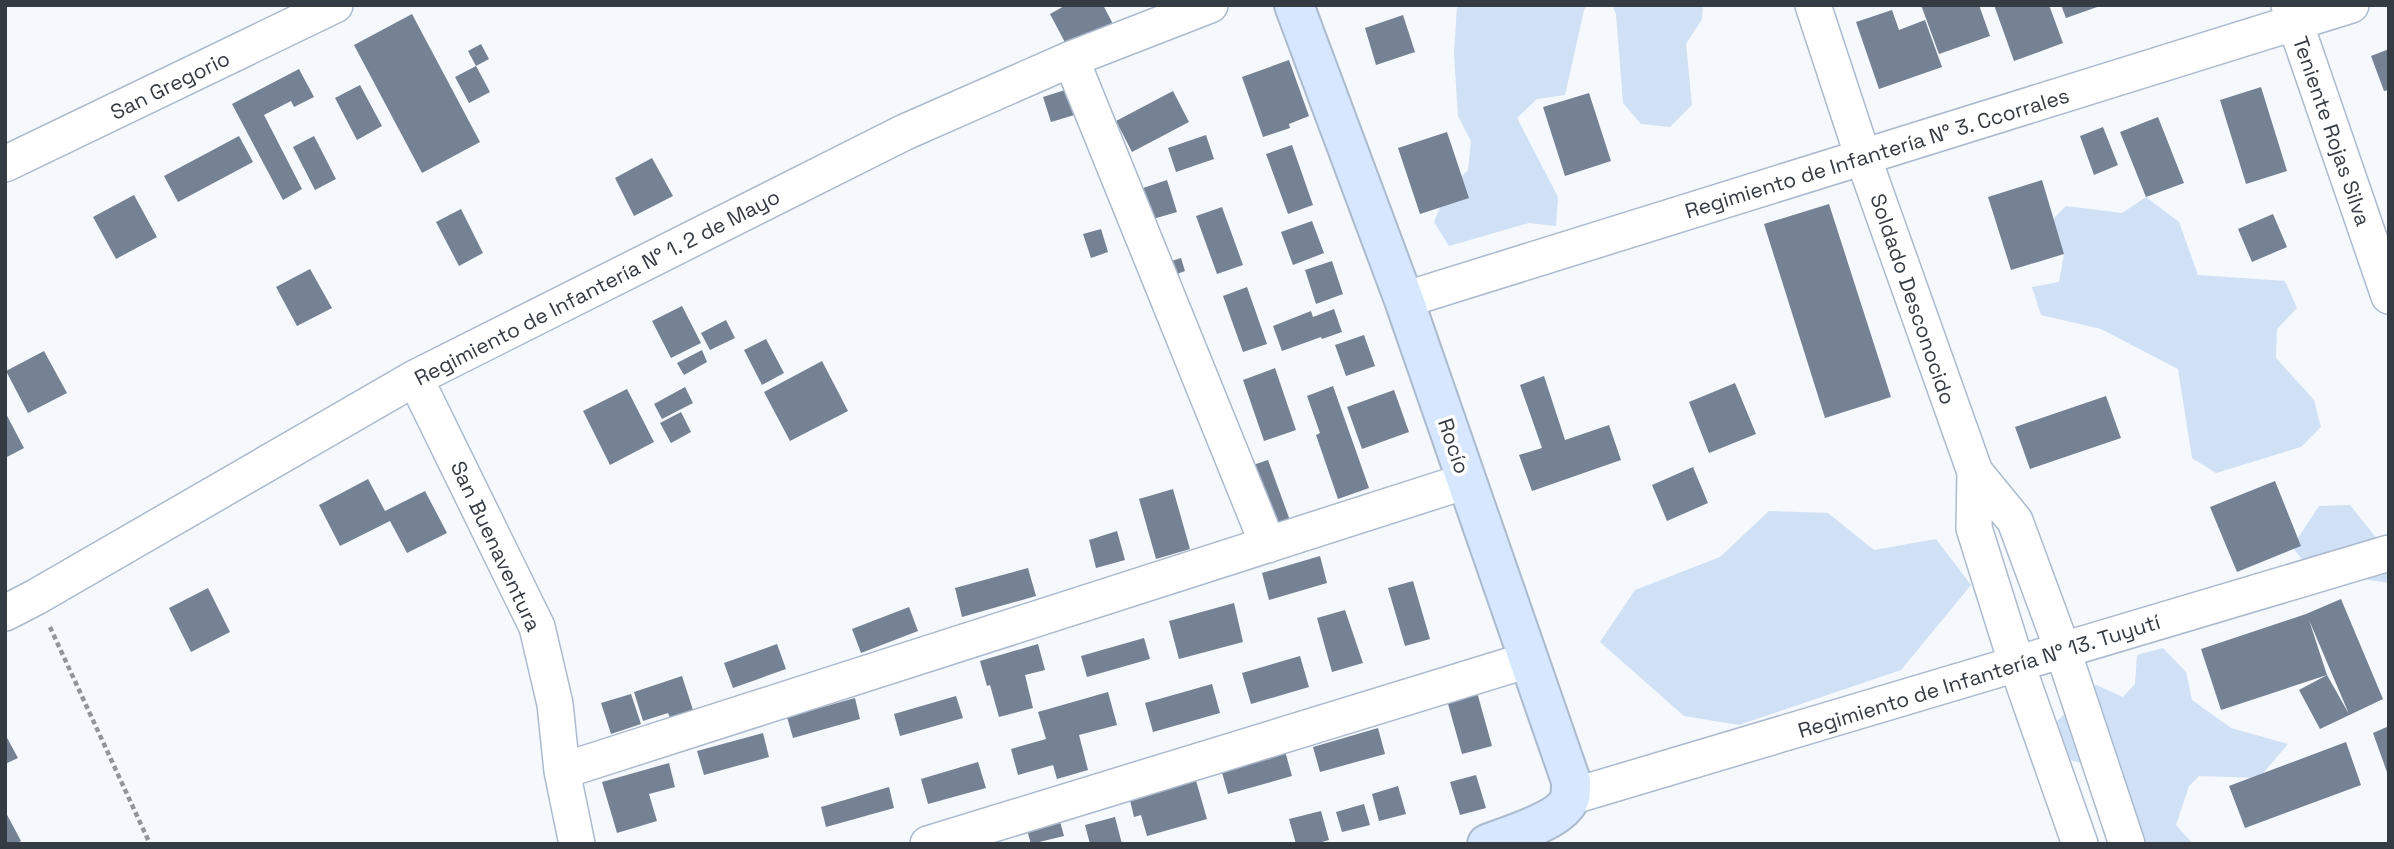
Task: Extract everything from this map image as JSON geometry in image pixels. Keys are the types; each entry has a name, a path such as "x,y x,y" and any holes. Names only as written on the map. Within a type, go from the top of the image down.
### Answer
{"main road":[{"name":"Rocío","path":"1294,5 1404,300 1571,780 1570,797"},
{"path":"1487,844 1535,825 1561,811 1570,797"}],"street":[{"name":"San Gregorio","path":"5,164 335,5"},
{"name":"Regimiento de Infantería N° 1. 2 de Mayo","path":"5,613 415,378 905,132 1071,59 1210,5"},
{"name":"Soldado Desconocido","path":"1813,5 1863,157 1975,472 2015,522 2063,651 2127,844"},
{"name":"Regimiento de Infantería N° 3. Ccorrales","path":"1404,300 1863,157 2292,14 2351,5"},
{"name":"Teniente Rojas Silva","path":"2292,14 2389,296"},
{"path":"1071,59 1268,545"},
{"name":"San Buenaventura","path":"415,378 537,627 555,704 562,771 577,844"},
{"name":"Soldado Desconocido","path":"1975,472 1974,528 2017,665 2080,844"},
{"path":"562,771 1466,481"},
{"name":"Regimiento de Infantería N° 13. Tuyutí","path":"1570,797 2389,553"},
{"path":"928,844 1528,660"}],"path":[{"path":"36,597 150,844"}],"shaded area":[{"path":"1457,5 1587,5 1565,95 1537,99 1517,118 1558,197 1556,226 1529,223 1449,246 1434,222 1446,192 1468,170 1471,141 1458,116 1454,54"},
{"path":"1612,5 1703,5 1702,19 1686,44 1692,105 1670,127 1641,124 1623,103 1616,14"},
{"path":"2146,197 2179,222 2198,275 2285,281 2297,308 2277,329 2276,358 2314,400 2321,427 2301,447 2216,473 2192,458 2178,369 2101,329 2041,315 2032,287 2059,282 2064,254 2047,225 2066,206 2122,213"},
{"path":"2350,505 2378,540 2389,540 2389,583 2312,571 2292,547 2319,506"},
{"path":"1769,511 1828,513 1874,550 1936,539 1971,585 1901,670 1739,725 1684,716 1600,642 1635,590 1720,557"},
{"path":"2163,648 2186,672 2192,700 2231,728 2288,744 2259,778 2199,776 2189,786 2176,825 2193,844 2110,844 2109,771 2070,760 2057,721 2096,685 2123,697 2135,684 2137,655"}],"building":[{"path":"1066,5 1103,5 1113,24 1068,48 1050,14"},
{"path":"1921,5 1979,5 1990,36 1939,54"},
{"path":"1994,5 2049,5 2063,43 2014,61"},
{"path":"2061,5 2100,5 2100,6 2066,18"},
{"path":"1892,10 1899,30 1925,20 1942,67 1879,89 1856,22"},
{"path":"412,14 480,142 422,173 354,45"},
{"path":"1403,15 1415,52 1376,65 1365,28"},
{"path":"481,44 489,59 476,66 468,51"},
{"path":"2389,49 2389,90 2384,91 2371,56"},
{"path":"1289,60 1309,116 1289,124 1290,128 1263,137 1242,77"},
{"path":"476,66 490,92 469,103 455,77"},
{"path":"299,69 314,97 294,107 291,101 264,115 302,189 283,200 232,104"},
{"path":"360,85 382,126 357,140 335,98"},
{"path":"2261,87 2287,171 2246,184 2220,100"},
{"path":"1065,90 1069,102 1077,100 1081,113 1051,122 1043,97"},
{"path":"1173,91 1189,122 1132,152 1116,121"},
{"path":"1589,93 1611,161 1565,176 1543,107"},
{"path":"2158,117 2184,183 2146,197 2120,132"},
{"path":"2103,127 2118,165 2094,175 2080,136"},
{"path":"1447,132 1469,198 1420,214 1398,148"},
{"path":"1206,135 1214,159 1176,172 1168,148"},
{"path":"239,136 253,162 178,202 164,176"},
{"path":"314,136 336,179 315,190 293,147"},
{"path":"1292,145 1313,205 1288,214 1266,154"},
{"path":"652,158 673,196 634,216 615,178"},
{"path":"1167,180 1177,212 1153,219 1143,188"},
{"path":"2042,180 2064,254 2011,270 1988,197"},
{"path":"134,195 157,237 116,259 93,217"},
{"path":"1829,204 1891,397 1825,418 1764,224"},
{"path":"1222,207 1243,265 1217,274 1196,216"},
{"path":"461,209 483,253 459,266 436,222"},
{"path":"2273,214 2287,247 2252,262 2238,229"},
{"path":"1312,221 1324,253 1293,265 1281,232"},
{"path":"1101,229 1108,252 1091,258 1083,234"},
{"path":"1181,258 1185,271 1164,279 1159,265"},
{"path":"1332,261 1343,294 1316,304 1305,270"},
{"path":"310,269 332,308 297,326 276,287"},
{"path":"1247,287 1267,344 1243,352 1223,296"},
{"path":"682,306 701,343 671,358 652,321"},
{"path":"1334,309 1342,332 1282,351 1273,326 1311,311 1313,317"},
{"path":"726,320 735,338 710,350 701,333"},
{"path":"1364,335 1375,366 1346,376 1335,345"},
{"path":"766,339 784,373 762,385 744,350"},
{"path":"702,350 707,362 684,375 677,363"},
{"path":"44,351 67,393 28,413 6,371"},
{"path":"822,361 848,411 790,441 764,392"},
{"path":"1275,368 1296,430 1264,441 1243,380"},
{"path":"1544,376 1565,440 1609,425 1621,460 1532,491 1519,455 1542,448 1520,385"},
{"path":"1735,383 1756,434 1709,453 1689,402"},
{"path":"1333,386 1369,488 1338,499 1316,435 1320,433 1307,396"},
{"path":"685,387 693,403 662,419 654,404"},
{"path":"627,389 654,442 610,465 583,411"},
{"path":"1394,390 1409,432 1362,449 1347,407"},
{"path":"2106,396 2121,438 2030,469 2015,427"},
{"path":"5,412 24,448 5,458"},
{"path":"681,412 691,432 671,443 660,423"},
{"path":"1268,460 1292,526 1268,535 1244,468"},
{"path":"1693,467 1708,503 1667,521 1652,485"},
{"path":"368,479 385,511 425,491 447,533 407,553 390,521 340,546 319,505"},
{"path":"2275,481 2301,546 2237,572 2210,507"},
{"path":"1173,489 1190,549 1156,559 1139,499"},
{"path":"1117,531 1125,560 1096,568 1089,540"},
{"path":"1320,556 1327,583 1269,600 1262,573"},
{"path":"1028,568 1036,596 962,617 955,588"},
{"path":"1413,581 1430,639 1405,646 1388,588"},
{"path":"208,588 230,632 191,652 169,608"},
{"path":"2341,599 2383,699 2320,729 2299,690 2327,675 2221,710 2201,649 2306,614","holes":["2309,620 2349,714 2327,675"]},
{"path":"1234,603 1243,642 1179,659 1169,621"},
{"path":"909,607 918,631 861,653 852,629"},
{"path":"1345,610 1363,663 1332,672 1317,618"},
{"path":"1144,638 1150,659 1087,677 1081,656"},
{"path":"777,644 786,669 733,688 724,663"},
{"path":"1038,644 1045,670 1025,675 1033,708 999,717 980,661"},
{"path":"1300,656 1309,687 1251,704 1242,673"},
{"path":"682,676 693,710 670,718 668,713 643,721 634,692"},
{"path":"1212,684 1220,713 1153,732 1145,703"},
{"path":"1475,685 1492,746 1462,754 1445,693"},
{"path":"1108,692 1117,725 1079,735 1088,770 1057,779 1053,765 1018,775 1011,749 1046,739 1038,712"},
{"path":"631,694 641,724 611,734 601,703"},
{"path":"956,696 963,718 900,736 894,714"},
{"path":"855,698 860,719 793,738 787,717"},
{"path":"2389,726 2389,775 2388,775 2373,733"},
{"path":"1378,728 1385,754 1320,772 1313,747"},
{"path":"763,733 769,757 704,775 697,751"},
{"path":"5,734 18,758 5,764"},
{"path":"2346,742 2361,785 2245,828 2229,786"},
{"path":"1285,751 1292,776 1228,794 1221,769"},
{"path":"978,762 986,788 928,804 921,779"},
{"path":"669,763 675,787 649,794 657,821 617,833 602,782"},
{"path":"1476,775 1486,808 1460,815 1450,782"},
{"path":"1195,777 1207,819 1147,836 1141,815 1134,817 1129,796"},
{"path":"1398,786 1406,814 1379,821 1372,794"},
{"path":"889,787 894,808 826,827 821,807"},
{"path":"1364,804 1370,825 1342,832 1336,812"},
{"path":"5,811 21,841 16,844 5,844"},
{"path":"1321,811 1329,840 1315,844 1296,844 1289,819"},
{"path":"1058,814 1064,836 1031,844 1025,823"},
{"path":"1115,817 1122,844 1090,844 1085,825"}]}
